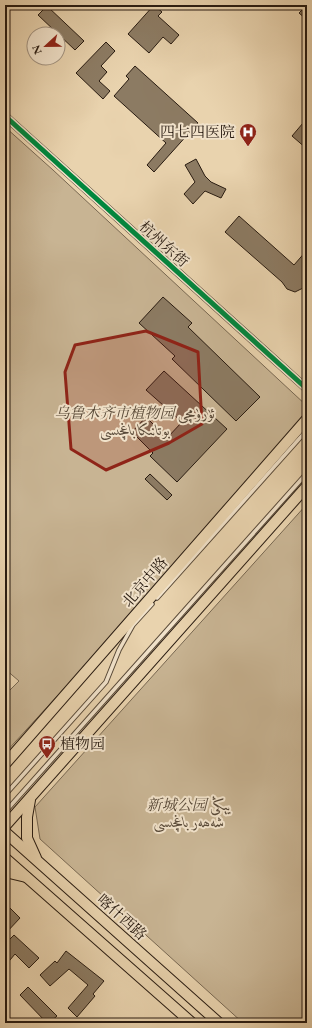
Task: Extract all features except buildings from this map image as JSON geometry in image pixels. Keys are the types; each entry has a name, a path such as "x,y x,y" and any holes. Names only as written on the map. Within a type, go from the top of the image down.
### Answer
{"main road":[{"name":"北京中路","path":"5,764 307,419"},
{"path":"5,826 30,800 307,486"},
{"path":"30,800 27,817 27,838 38,862"},
{"name":"喀什西路","path":"5,832 219,1023"},
{"path":"5,858 28,877 180,1019 192,1023"},
{"path":"5,872 28,877"}],"street":[{"name":"杭州东街","path":"5,116 307,389"}],"lane":[{"path":"5,795 106,682 119,650 134,625 307,430"},
{"path":"5,812 307,473"}],"highlighted area":[{"path":"146,331 198,352 202,424 169,443 106,470 71,449 65,372 75,345"}],"green space":[{"name":"乌鲁木齐市植物园 ئۈرۈمچى بوتانىكا باغچىسى","path":"5,127 307,406 307,423 5,753 5,695 19,681 5,669"},
{"name":"新城公园 يېڭى شەھەر باغچىسى","path":"307,504 307,1023 243,1023 40,839 35,807"}],"cycle path":[{"path":"5,116 307,389"}],"place":[{"name":"四七四医院","path":"248,147"},
{"name":"植物园","path":"47,759"}]}
